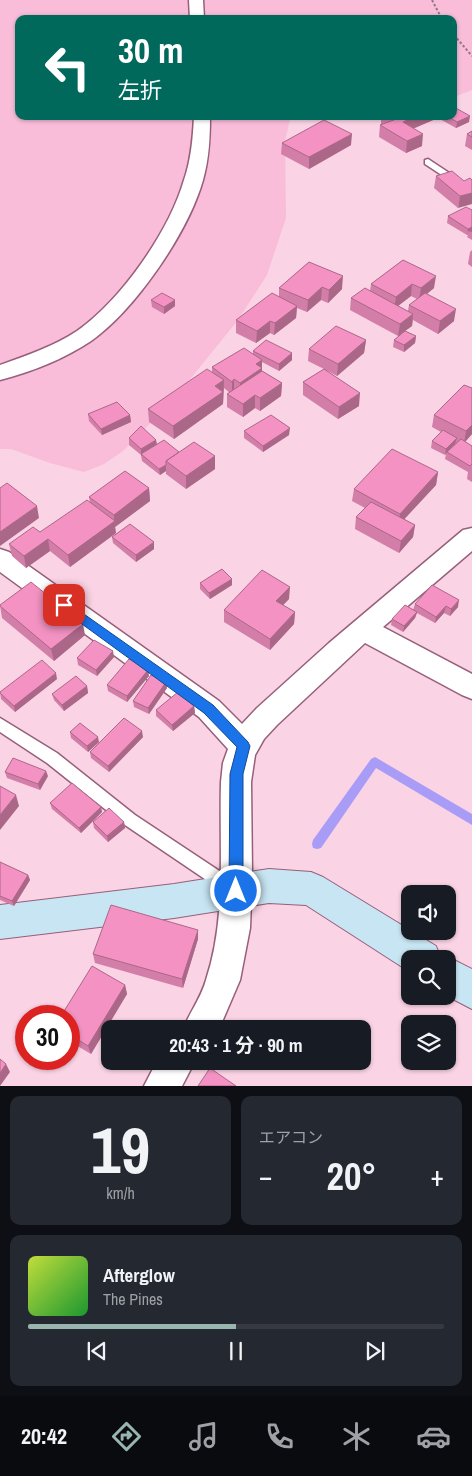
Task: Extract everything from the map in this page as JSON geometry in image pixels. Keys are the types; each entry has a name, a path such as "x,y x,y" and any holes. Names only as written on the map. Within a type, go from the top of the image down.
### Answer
{"street":[{"path":"196,0 197,15"},
{"path":"0,373 39,359 84,336 111,313 136,283 168,235 190,189 202,144 202,120"},
{"path":"206,1020 224,983 230,958 236,891 236,774 244,746 260,724 363,629 472,537"},
{"path":"0,558 209,709 244,746"},
{"path":"363,629 472,687"},
{"path":"0,922 174,901 269,886 311,889 409,950"},
{"path":"456,980 472,991"},
{"path":"162,1086 172,1070"}],"lane":[{"path":"428,162 472,192"},
{"path":"0,724 52,758 130,820 236,891"}],"path":[{"path":"432,0 440,15"},
{"path":"457,39 472,56"}],"shaded area":[{"path":"0,0 472,0 472,90 457,96 457,15 15,15 15,120 290,120 285,140 286,218 267,275 238,320 174,399 123,451 104,464 84,472 50,463 11,449 0,449"}],"building":[{"path":"457,109 470,116 457,122 454,120 457,120"},
{"path":"324,120 352,134 309,157 282,143"},
{"path":"394,120 407,120 403,122 423,134 407,141 380,125"},
{"path":"452,171 464,181 470,178 472,180 472,193 460,196 436,176"},
{"path":"466,207 472,210 472,227 468,229 448,216"},
{"path":"403,260 436,276 421,288 412,284 396,297 371,284"},
{"path":"309,262 343,276 329,290 322,287 308,300 279,288"},
{"path":"365,288 413,314 400,324 351,298"},
{"path":"162,293 175,300 164,307 151,300"},
{"path":"272,293 297,306 275,323 270,321 257,331 236,320"},
{"path":"425,293 456,309 440,321 409,305"},
{"path":"336,326 366,340 338,364 309,349"},
{"path":"405,331 416,336 404,345 394,340"},
{"path":"266,340 292,353 279,364 253,351"},
{"path":"244,348 262,360 256,364 262,368 240,383 234,379 232,382 212,367"},
{"path":"207,369 224,380 215,386 223,392 173,426 148,409"},
{"path":"324,369 360,393 339,407 303,382"},
{"path":"262,371 282,383 260,398 255,395 243,404 227,394"},
{"path":"464,385 472,388 472,425 466,431 434,415"},
{"path":"117,402 130,415 101,429 88,414"},
{"path":"271,415 290,428 263,446 244,431"},
{"path":"141,426 156,440 141,449 129,438"},
{"path":"443,430 457,438 446,449 432,441"},
{"path":"461,439 472,446 472,464 470,466 447,452"},
{"path":"164,440 179,452 166,461 166,465 159,469 141,454"},
{"path":"194,442 215,456 186,476 166,461"},
{"path":"392,449 438,472 400,514 354,489"},
{"path":"125,471 149,488 114,515 89,497"},
{"path":"7,483 37,506 0,532 0,488"},
{"path":"87,500 115,521 68,555 48,539 24,556 9,544 33,527 40,532"},
{"path":"371,502 415,525 401,541 356,517"},
{"path":"130,524 154,542 136,555 112,537"},
{"path":"222,569 232,579 209,593 200,583"},
{"path":"262,570 290,587 276,601 295,612 270,639 224,610"},
{"path":"31,582 83,624 51,649 0,606"},
{"path":"432,585 459,600 451,609 446,606 436,617 415,604"},
{"path":"405,605 417,612 404,626 392,619"},
{"path":"94,640 113,651 96,670 77,658"},
{"path":"129,659 148,670 127,696 107,685"},
{"path":"42,660 56,673 14,706 0,692"},
{"path":"151,675 166,682 148,708 133,701"},
{"path":"76,676 87,686 62,705 52,694"},
{"path":"178,692 194,706 172,725 156,710"},
{"path":"124,718 142,731 108,766 90,752"},
{"path":"80,723 98,737 87,746 70,732"},
{"path":"13,758 46,771 38,784 5,772"},
{"path":"72,783 101,807 79,828 50,803"},
{"path":"0,786 16,795 0,815"},
{"path":"109,808 124,822 107,836 93,822"},
{"path":"0,862 28,875 12,901 0,896"},
{"path":"111,905 198,930 182,979 93,954"},
{"path":"92,966 125,985 104,1020 101,1020 101,1025 88,1046 80,1041 80,1005 68,1005"},
{"path":"0,1059 6,1064 0,1073"},
{"path":"209,1070 213,1070 236,1086 198,1086"}],"waterway":[{"path":"317,844 375,762 472,820"}],"route":[{"path":"64,605 209,709 244,746 236,774 236,891"}]}
